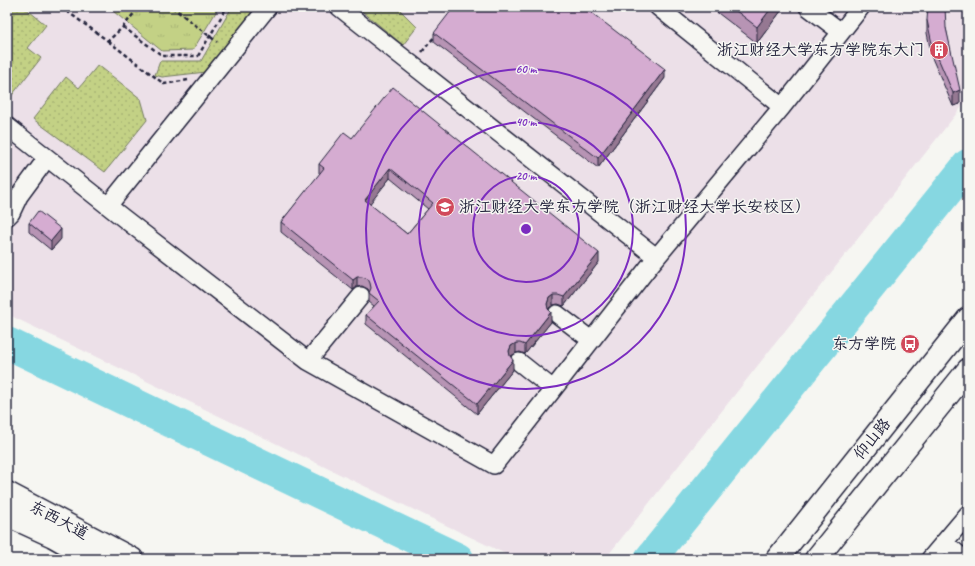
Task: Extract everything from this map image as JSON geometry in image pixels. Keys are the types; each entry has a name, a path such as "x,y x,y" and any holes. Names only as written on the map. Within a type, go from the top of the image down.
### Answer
{"main road":[{"name":"仰山路","path":"777,559 968,319"},
{"name":"仰山路","path":"816,559 968,370"},
{"name":"东西大道","path":"7,493 132,559"},
{"name":"东西大道","path":"7,515 53,536 94,559"}],"street":[{"path":"108,206 268,7"},
{"path":"339,7 656,257"},
{"path":"658,7 782,107"},
{"path":"808,7 841,32"},
{"path":"7,126 308,361 494,465 656,257 782,107 861,7"},
{"path":"7,217 11,213 19,196 47,158"},
{"path":"308,361 361,296"},
{"path":"557,314 591,340"},
{"path":"519,362 553,389"},
{"path":"930,559 968,514"},
{"path":"944,542 964,559"}],"path":[{"path":"61,7 164,84 193,79"},
{"path":"66,11 69,7"},
{"path":"108,41 123,27 139,7"},
{"path":"172,7 231,53"},
{"path":"123,27 163,56 198,56 227,7"},
{"path":"412,65 440,30"}],"shaded area":[{"name":"浙江财经大学东方学院（浙江财经大学长安校区）","path":"7,7 968,7 968,99 605,559 516,559 7,314"}],"green space":[{"path":"7,7 24,7 46,25 28,48 41,58 9,99 7,97"},
{"path":"108,7 219,7 193,50 162,51"},
{"path":"232,7 256,7 206,72 162,77 155,75 160,61 201,61"},
{"path":"357,7 403,7 401,11 417,27 403,45"},
{"path":"98,65 141,99 147,120 105,172 33,119 66,77 79,88"}],"building":[{"path":"454,7 584,7 665,69 598,158 434,33"},
{"path":"731,7 772,7 757,27"},
{"name":"浙江财经大学东方学院东大门","path":"928,7 945,7 946,28 960,90 953,93 932,44 927,20"},
{"path":"393,87 599,253 564,297 553,295 549,298 547,304 548,309 551,312 525,345 516,343 511,346 509,351 513,360 477,404 366,315 379,301 369,293 371,288 368,279 357,277 353,280 281,222 324,168 319,164 344,132 352,138","holes":["390,168 433,203 407,234 365,200"]},
{"path":"38,211 61,229 51,241 29,223"}],"waterway":[{"path":"650,559 968,165"},
{"path":"7,343 458,559"}],"place":[{"name":"浙江财经大学东方学院东大门","path":"939,50"},
{"name":"浙江财经大学东方学院（浙江财经大学长安校区）","path":"445,207"},
{"name":"东方学院","path":"910,344"}]}
